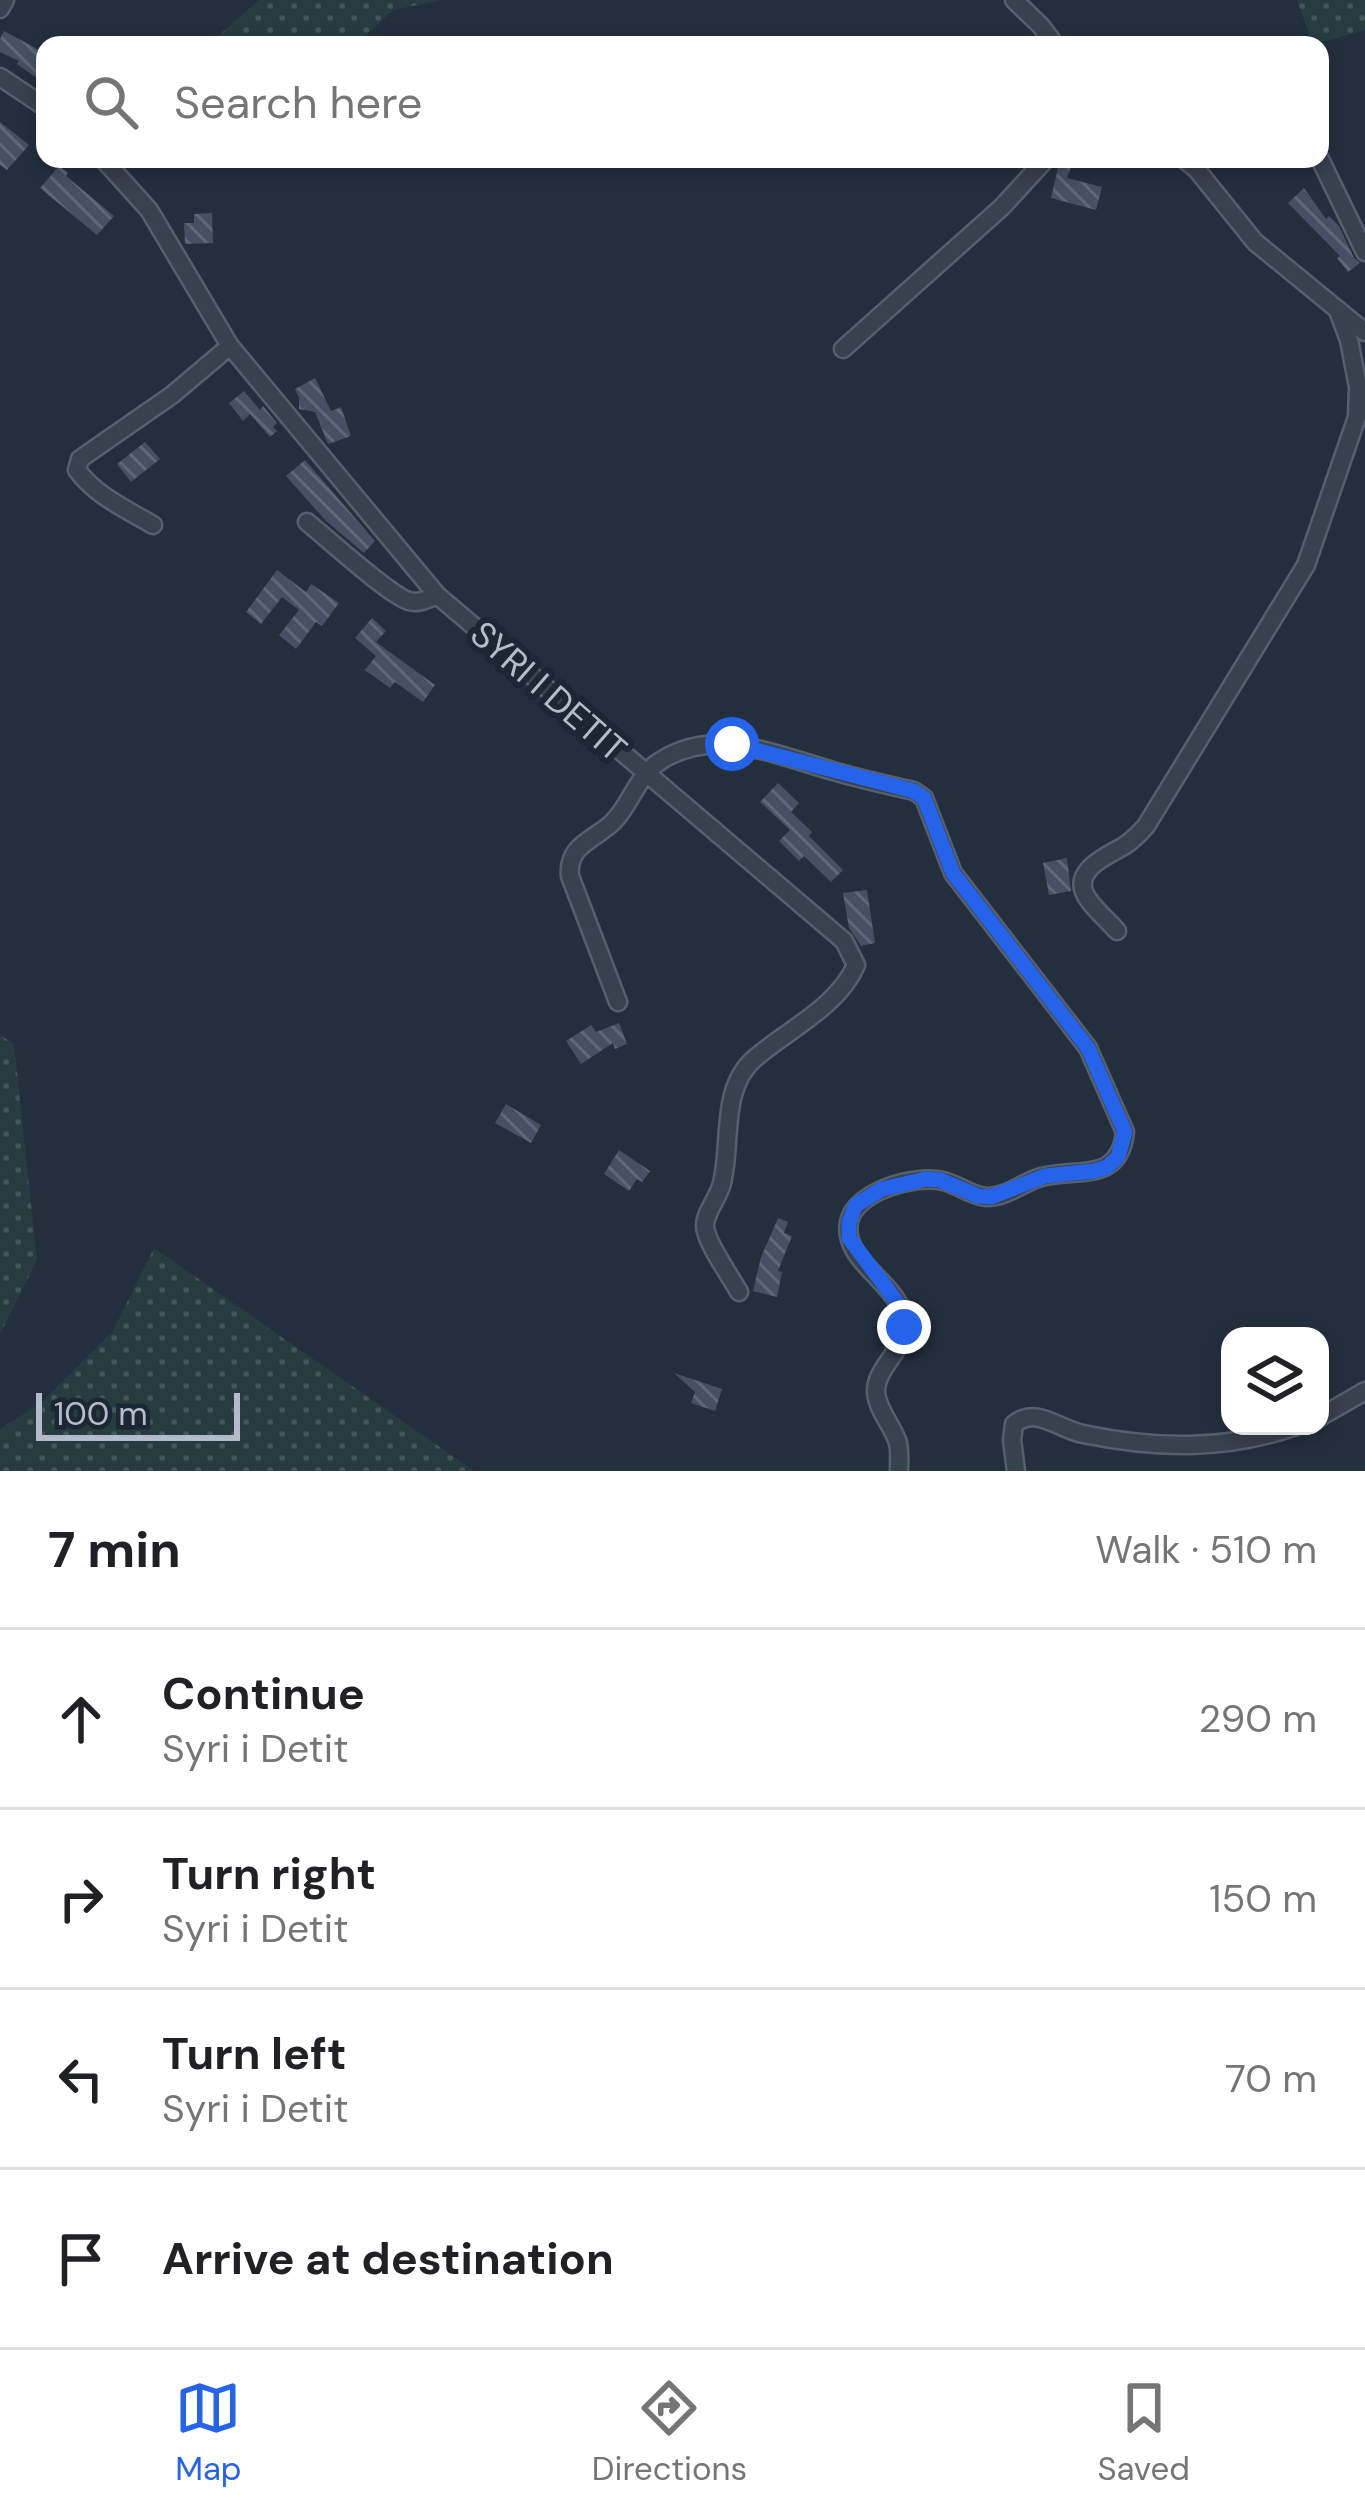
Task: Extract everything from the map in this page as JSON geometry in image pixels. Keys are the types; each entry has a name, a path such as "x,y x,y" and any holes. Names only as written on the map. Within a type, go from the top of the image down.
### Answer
{"street":[{"path":"0,9 5,0"},
{"path":"1014,0 1048,36"},
{"path":"0,77 36,101"},
{"name":"SYRI I DETIT","path":"111,168 149,210 230,346 437,595 645,773 673,753 732,744 914,791 924,798 953,873 1088,1048 1125,1132 1118,1157 1107,1167 1045,1176 991,1197 926,1179 882,1189 856,1205 849,1238 900,1306 904,1327 876,1396 898,1443 899,1471"},
{"path":"843,349 1002,207 1038,168"},
{"path":"1195,168 1255,242 1365,332"},
{"path":"1324,168 1365,252"},
{"path":"1117,931 1085,894 1088,871 1146,826 1306,565 1357,417 1358,387 1338,311"},
{"path":"152,525 102,495 77,470 80,459 172,395 230,346"},
{"path":"307,522 409,601 423,602 437,595"},
{"path":"618,1002 568,862 622,812 645,773 844,940 852,952 856,964 849,979 815,1013 750,1062 735,1088 723,1179 705,1222 706,1233 740,1292"},
{"path":"1329,1412 1365,1391"},
{"path":"1016,1471 1012,1440 1015,1424 1025,1416 1037,1415 1086,1435 1184,1447 1214,1446 1259,1435"}],"green space":[{"path":"259,0 442,0 393,10 366,36 218,36"},
{"path":"1297,0 1365,0 1365,30 1329,40 1329,36 1310,36"},
{"path":"0,1035 14,1044 37,1260 0,1334"},
{"path":"154,1248 474,1471 0,1471 0,1429 41,1403 113,1331"}],"building":[{"path":"4,31 36,48 36,78 19,61 0,52"},
{"path":"0,122 29,145 7,170 0,165"},
{"path":"62,168 114,216 97,235 40,188"},
{"path":"1058,168 1071,168 1067,178 1102,187 1096,210 1051,198"},
{"path":"1304,188 1326,219 1329,216 1339,226 1360,263 1348,272 1340,256 1288,203"},
{"path":"212,213 213,243 185,244 184,223 194,223 194,214"},
{"path":"315,378 331,411 341,407 351,436 328,444 315,412 299,409 295,389"},
{"path":"244,391 277,423 270,437 250,414 243,421 229,403"},
{"path":"145,442 160,459 131,482 117,464"},
{"path":"305,460 375,541 364,553 326,521 286,476"},
{"path":"277,570 306,592 311,584 339,603 322,626 316,622 296,649 279,635 299,610 282,597 261,624 246,612"},
{"path":"372,618 386,631 376,642 435,685 423,702 395,682 390,688 365,670 376,656 355,638"},
{"path":"778,783 799,803 791,812 843,870 831,882 804,856 799,861 779,841 790,830 760,802"},
{"path":"1067,858 1071,891 1049,895 1043,863"},
{"path":"867,890 875,943 861,946 849,928 843,893"},
{"path":"619,1023 627,1044 615,1049 613,1043 581,1064 566,1041 591,1025 596,1032"},
{"path":"506,1104 541,1125 531,1143 495,1123"},
{"path":"619,1150 650,1171 629,1191 604,1174"},
{"path":"778,1218 788,1222 784,1233 792,1236 778,1271 782,1272 777,1297 753,1291"},
{"path":"674,1373 722,1389 715,1411 691,1403 695,1392"}],"route":[{"path":"732,744 914,791 924,798 953,873 1088,1048 1125,1132 1118,1157 1094,1171 1045,1176 991,1197 926,1179 882,1189 856,1205 849,1238 900,1306 904,1327"}]}
